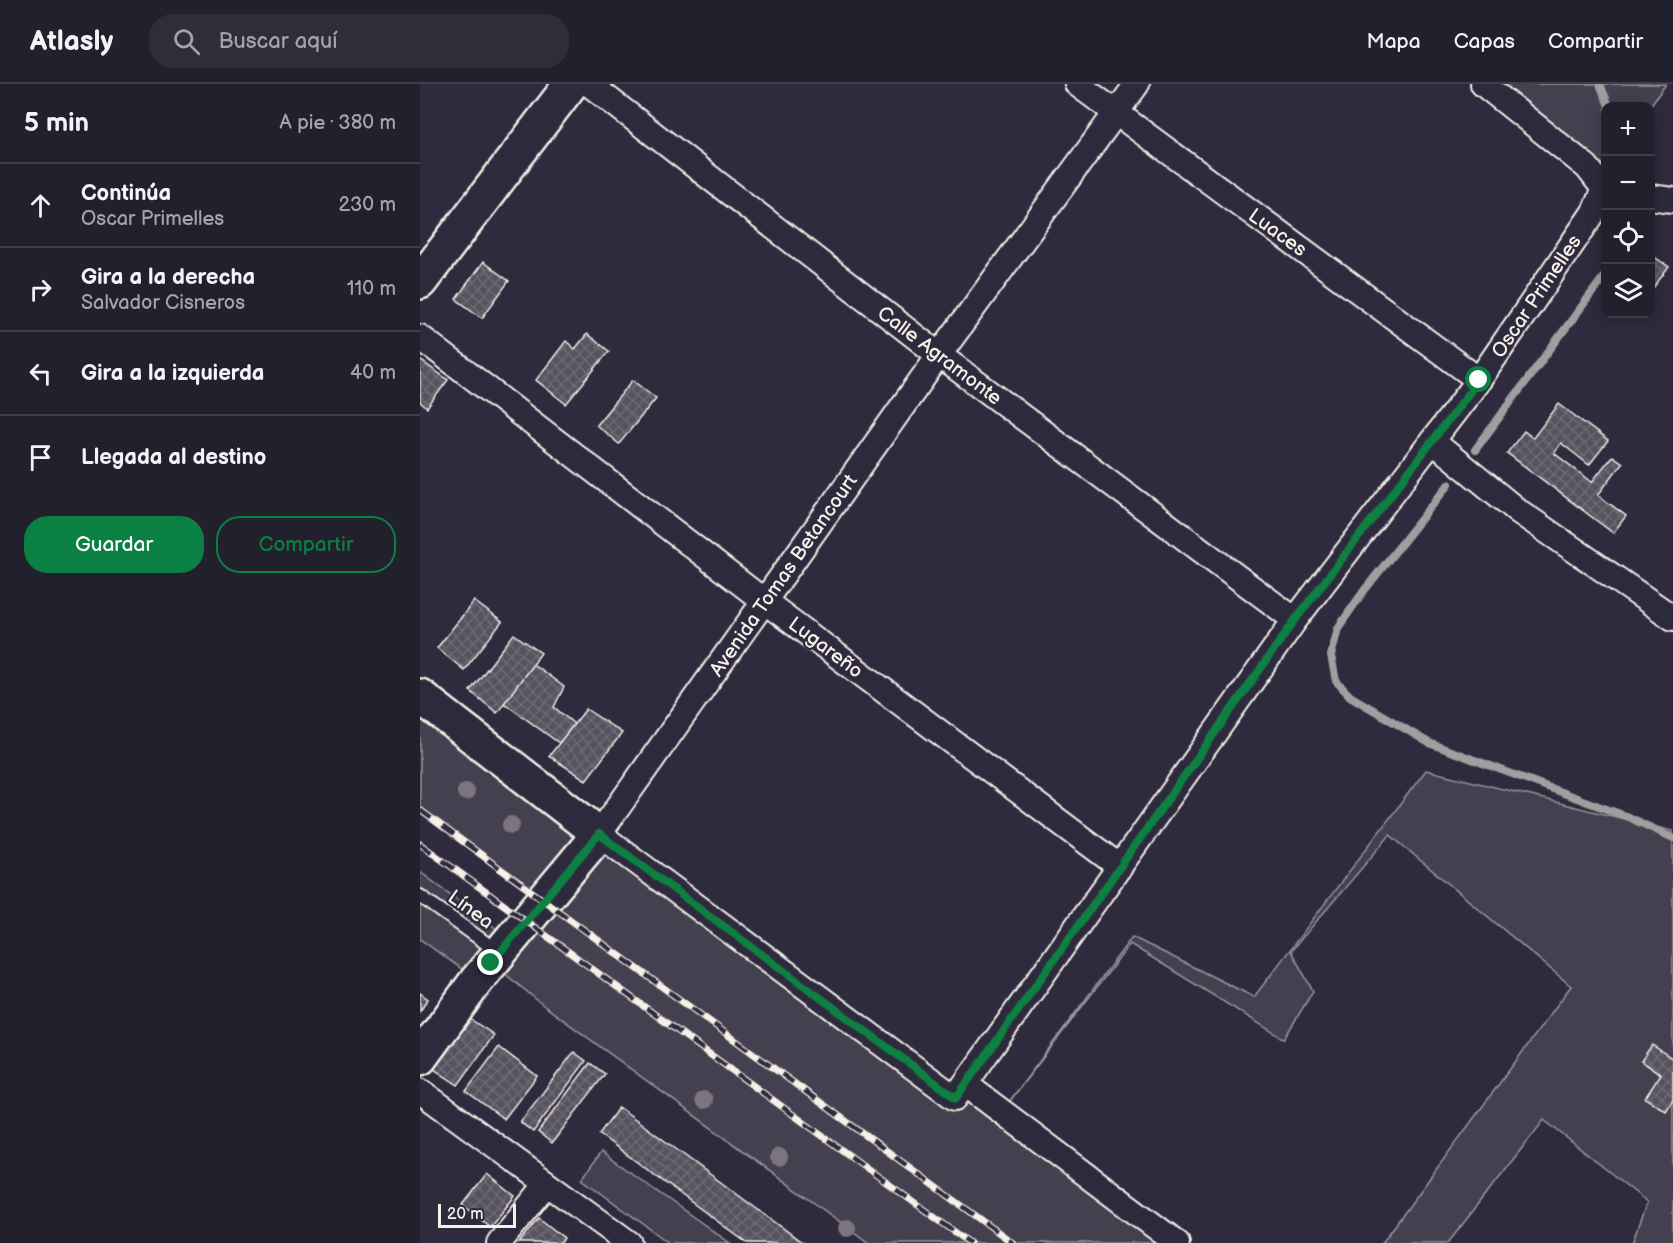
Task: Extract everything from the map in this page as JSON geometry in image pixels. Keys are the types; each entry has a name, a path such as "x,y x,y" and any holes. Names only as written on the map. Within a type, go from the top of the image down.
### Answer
{"street":[{"path":"420,282 571,84"},
{"name":"Calle Agramonte","path":"589,84 939,355 1295,620"},
{"name":"Luaces","path":"1077,84 1479,380"},
{"name":"Avenida Tomas Betancourt","path":"420,1058 477,980 599,834 939,355 1137,84"},
{"path":"1484,84 1587,167 1601,185"},
{"name":"Oscar Primelles","path":"960,1091 1295,620 1479,380 1594,212 1601,198"},
{"name":"Lugareño","path":"420,337 764,602 1120,867"},
{"path":"1432,441 1518,511 1673,618"},
{"path":"420,696 599,834 1177,1243"},
{"path":"420,1091 630,1243"},
{"path":"500,1243 548,1184"}],"lane":[{"name":"Línea","path":"420,896 500,953"}],"shaded area":[{"path":"1504,84 1666,84 1653,102 1601,102 1601,163"},
{"path":"420,696 997,1118 1173,1243 869,1243 543,1005 492,963 477,980 420,939 420,872 509,938 544,902 420,813"},
{"path":"1426,770 1673,831 1673,1243 1632,1243 1647,1202 1544,1120 1448,1243 1382,1243 1571,986 1390,835 1291,951 1313,991 1284,1039 1130,944 997,1118 1132,937 1254,997"},
{"path":"601,1152 730,1243 669,1243 582,1179"}],"building":[{"path":"1655,257 1669,267 1655,285"},
{"path":"483,262 509,281 482,318 456,299"},
{"path":"587,334 609,351 566,404 536,380 566,341 575,349"},
{"path":"420,360 448,380 427,408 420,402"},
{"path":"633,380 656,398 619,444 596,425"},
{"path":"1559,404 1608,441 1589,465 1561,443 1554,453 1592,482 1612,456 1622,463 1598,495 1626,516 1613,533 1507,453 1524,431 1533,438"},
{"path":"474,601 502,622 464,670 437,648"},
{"path":"514,634 541,653 497,713 470,691"},
{"path":"533,664 564,687 554,707 574,724 559,743 504,703"},
{"path":"586,709 622,733 586,780 549,756"},
{"path":"420,993 428,999 420,1011"},
{"path":"470,1019 494,1035 458,1085 434,1069"},
{"path":"1652,1045 1673,1059 1673,1100 1666,1111 1645,1098 1661,1074 1641,1061"},
{"path":"499,1047 537,1076 504,1119 466,1091"},
{"path":"574,1052 586,1061 533,1132 520,1122"},
{"path":"590,1063 605,1074 552,1143 538,1132"},
{"path":"619,1107 803,1243 747,1243 599,1134"},
{"path":"487,1174 515,1196 490,1227 463,1205"},
{"path":"539,1218 564,1238 561,1243 519,1243"}],"waterway":[{"path":"1600,84 1607,102"},
{"path":"1475,450 1601,281"},
{"path":"1449,484 1363,592 1338,628 1331,656 1336,681 1350,696 1429,743 1628,817 1673,838"}],"railway":[{"path":"420,810 1013,1243"},
{"path":"420,844 970,1243"}],"route":[{"path":"491,963 599,834 956,1098 1295,620 1479,380"}]}
